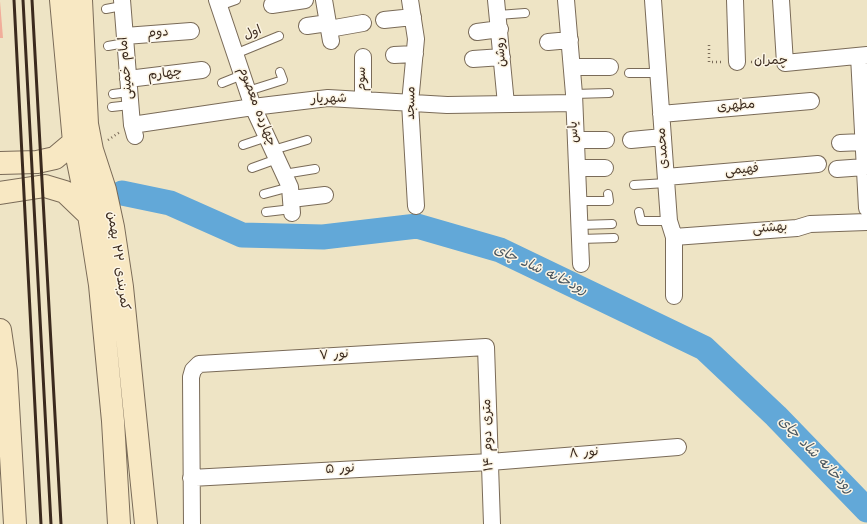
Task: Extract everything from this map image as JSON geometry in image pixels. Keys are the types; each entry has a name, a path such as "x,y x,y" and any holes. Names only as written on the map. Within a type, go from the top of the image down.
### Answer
{"street":[{"name":"کمربندی ۲۲ بهمن","path":"61,0 83,146 89,215 100,285 113,421 119,524"},
{"name":"کمربندی ۲۲ بهمن","path":"80,0 87,124 83,146 105,190 113,227 122,287 144,524"},
{"path":"272,5 305,0"},
{"name":"مسجد","path":"410,0 416,39 410,103 416,206"},
{"name":"یاس","path":"566,0 574,98 581,264"},
{"name":"محمدی","path":"653,0 669,221 674,236 674,296"},
{"name":"چمران","path":"735,0 737,62"},
{"path":"782,0 785,63"},
{"path":"328,1 329,31"},
{"name":"امام خمینی","path":"122,3 133,131"},
{"name":"چهارده معصوم","path":"218,3 253,107 272,149 290,196"},
{"path":"477,32 498,15"},
{"name":"روشن","path":"498,15 506,104"},
{"path":"384,20 413,17"},
{"path":"307,26 329,31 363,23"},
{"name":"دوم","path":"125,40 191,31"},
{"path":"548,42 570,40"},
{"path":"394,55 415,54"},
{"path":"863,55 863,142 867,208"},
{"name":"چمران","path":"785,63 863,55"},
{"name":"سوم","path":"363,57 363,100"},
{"path":"473,59 502,57"},
{"path":"572,67 610,67"},
{"name":"چهارم","path":"129,92 202,70"},
{"name":"شهریار","path":"133,131 253,107 328,98 446,105 506,104 574,98"},
{"name":"مطهری","path":"661,114 811,101"},
{"path":"631,140 663,137"},
{"path":"576,140 606,140"},
{"path":"840,143 863,142"},
{"path":"0,163 37,162 55,158 83,146"},
{"name":"فهیمی","path":"666,180 818,164"},
{"path":"837,168 865,167"},
{"path":"577,168 605,168"},
{"path":"0,176 0,187"},
{"path":"0,193 45,186 65,192 89,215"},
{"path":"290,196 325,195"},
{"name":"بهشتی","path":"674,236 797,228 810,224 867,222"},
{"path":"0,330 6,371 15,524"},
{"name":"نور ۷","path":"191,478 191,377 193,370 198,364 486,347"},
{"name":"۱۴ متری دوم","path":"486,347 492,524"},
{"path":"113,421 144,524"},
{"name":"نور ۸","path":"490,462 678,447"},
{"name":"نور ۵","path":"191,478 490,462"},
{"path":"191,478 192,524"}],"lane":[{"path":"218,3 236,0"},
{"path":"106,9 122,3"},
{"path":"498,15 525,13"},
{"name":"اول","path":"235,54 279,36"},
{"name":"دوم","path":"108,46 125,40"},
{"path":"248,91 283,80 280,72"},
{"path":"629,72 658,73"},
{"path":"222,83 242,75"},
{"path":"113,94 129,92"},
{"path":"112,107 129,92"},
{"path":"574,98 609,93"},
{"path":"243,145 272,149 307,140"},
{"path":"252,168 272,149"},
{"path":"266,212 290,196 315,169"},
{"path":"634,185 666,180"},
{"path":"264,194 290,196"},
{"path":"579,201 609,201 608,194"},
{"path":"639,212 640,221 669,221"},
{"path":"580,232 612,224"},
{"path":"580,232 614,238"}],"path":[{"path":"709,45 709,62 737,62"},
{"name":"چمران","path":"737,62 785,63"},
{"path":"83,146 133,131"}],"building":[{"path":"0,1 3,38 0,38"}],"waterway":[{"name":"رودخانه شاد چای","path":"122,193 170,203 242,235 323,237 417,226 500,250 704,348 776,416 867,510"}],"railway":[{"path":"14,0 41,524"},
{"path":"23,0 51,524"},
{"path":"32,0 61,524"}]}
